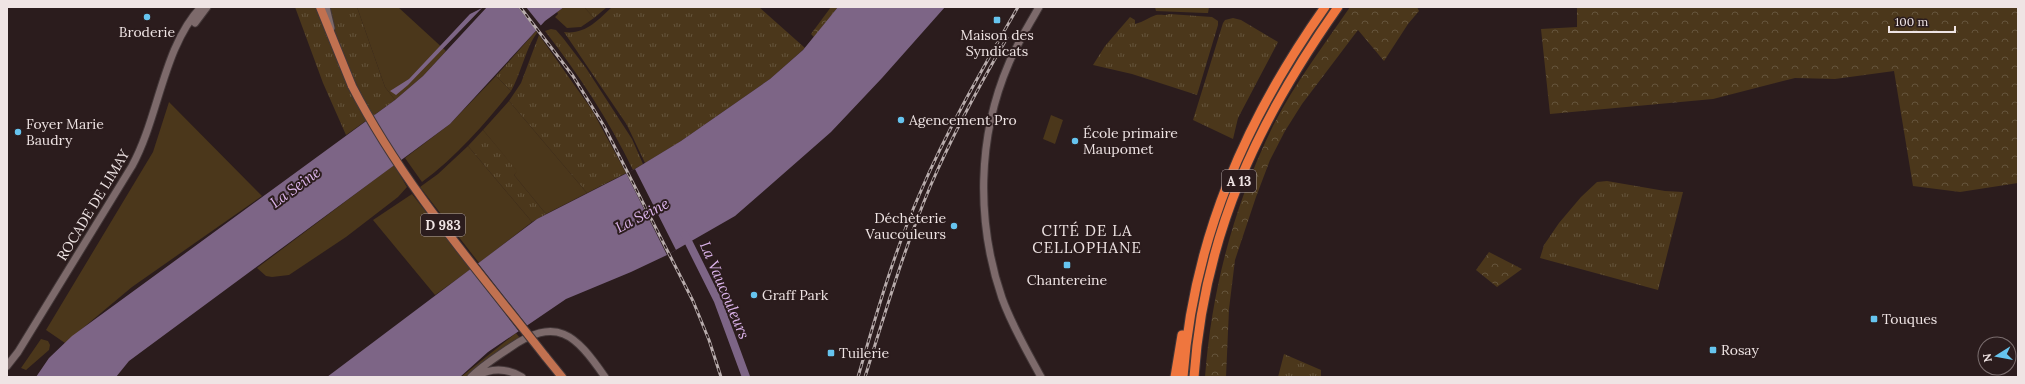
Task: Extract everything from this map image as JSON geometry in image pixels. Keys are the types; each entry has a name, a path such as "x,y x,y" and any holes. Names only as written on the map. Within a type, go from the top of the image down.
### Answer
{"highway":[{"name":"A 13","path":"1184,377 1194,294 1218,207 1243,144 1284,68 1325,7"},
{"name":"A 13","path":"1194,377 1199,331 1211,266 1228,210 1240,179 1264,126 1286,87 1338,7"},
{"path":"1175,377 1189,301 1194,294"}],"main road":[{"name":"ROCADE DE LIMAY","path":"178,45 180,37 201,7"},
{"name":"ROCADE DE LIMAY","path":"7,366 18,352 132,166 143,146 169,63 178,45 207,7"},
{"name":"D 983","path":"320,7 336,50 352,86 383,142 413,186 562,377"},
{"path":"326,7 336,50"},
{"path":"1039,7 1009,62 992,114 985,155 984,196 988,238 999,289 1012,321 1041,377"},
{"path":"1022,39 1007,77 996,116 989,160 988,204 995,253 1009,302 1023,336 1046,377"},
{"path":"472,377 522,339 538,333 554,332 572,338 589,354 605,377"},
{"path":"472,377 495,370 511,372 522,377"}],"green space":[{"path":"295,7 357,7 385,87 395,100 346,135 323,83"},
{"path":"357,7 398,7 446,51 423,76 395,100 385,87"},
{"path":"564,7 584,7 594,18 581,27 567,28 555,17 558,14 557,12"},
{"path":"584,7 607,7 594,18"},
{"path":"612,7 759,7 805,48 770,79 681,141 645,163 627,125 564,32 578,31 591,26"},
{"path":"831,7 838,7 814,37 811,34"},
{"path":"1155,7 1209,7 1208,13 1205,13 1156,11"},
{"path":"1350,7 1417,7 1419,11 1408,24 1384,61 1358,30 1302,104 1285,131 1270,160 1235,260 1229,309 1226,377 1205,377 1208,344 1219,279 1236,216 1247,185 1282,109 1310,64"},
{"path":"1577,7 2018,7 2018,183 1960,192 1913,186 1894,71 1835,79 1795,78 1713,99 1550,114 1541,29 1577,27"},
{"path":"1169,14 1212,17 1218,21 1197,95 1132,74 1093,65 1105,46 1130,17 1135,20 1135,24 1156,15"},
{"path":"1233,18 1241,20 1278,42 1238,118 1233,139 1193,120 1223,23 1225,20"},
{"path":"551,29 556,30 586,68 632,139 643,164 633,170 614,133 593,98 545,31"},
{"path":"536,31 537,33 511,91 496,76"},
{"path":"539,35 592,110 626,173 587,193 509,101 521,83"},
{"path":"496,76 511,91 470,140 447,162 422,182 405,158 450,124"},
{"path":"509,101 587,193 546,214 514,175 517,171 483,130"},
{"path":"169,102 262,196 132,287 65,343 46,330 153,152"},
{"path":"1051,115 1063,120 1055,144 1043,139"},
{"path":"483,130 518,171 514,175 546,214 532,222 468,146"},
{"path":"468,146 532,222 479,263 420,187 438,174"},
{"path":"394,165 407,187 398,197 346,237 289,275 272,277 266,276 257,268"},
{"path":"1607,181 1665,191 1683,192 1658,290 1540,258 1544,245 1559,223 1581,197 1597,182"},
{"path":"412,194 471,269 435,295 373,220"},
{"path":"1489,252 1522,269 1497,287 1476,270"},
{"path":"516,333 520,338 468,377 461,377"},
{"path":"41,339 48,341 50,345 49,350 26,370 21,368"},
{"path":"1284,354 1321,370 1321,377 1278,377"}],"water":[{"name":"La Seine","path":"487,7 564,7 545,21 450,124 129,361 116,377 36,377 49,358 72,336 395,100 423,76"},
{"name":"La Seine","path":"838,7 945,7 882,78 831,132 735,216 667,255 631,272 566,299 488,352 460,377 327,377 537,219 635,169 681,141 770,79 803,50"},
{"path":"482,8 408,85 396,95 390,91 409,79 470,14"}],"pier":[{"path":"518,7 526,7 542,27 538,32"},
{"path":"635,169 676,250 667,255 626,173"},
{"path":"477,262 529,328 520,333 469,267"}],"waterway":[{"name":"La Vaucouleurs","path":"685,235 718,301 746,377"}],"railway":[{"path":"520,7 573,76 604,126 693,301 709,340 721,377"},
{"path":"858,377 894,261 920,193 954,122 1018,7"},
{"path":"865,377 903,257 930,187 966,111 1007,38"}],"place":[{"name":"Broderie","path":"147,17"},
{"name":"Maison des Syndicats","path":"997,20"},
{"name":"Agencement Pro","path":"901,120"},
{"name":"Foyer Marie Baudry","path":"18,132"},
{"name":"École primaire Maupomet","path":"1075,141"},
{"name":"Déchèterie Vaucouleurs","path":"954,226"},
{"name":"Chantereine","path":"1067,265"},
{"name":"Graff Park","path":"754,295"},
{"name":"Touques","path":"1874,319"},
{"name":"Rosay","path":"1713,350"},
{"name":"Tuilerie","path":"831,353"}],"district":[{"name":"CITÉ DE LA CELLOPHANE","path":"1087,238"}]}
